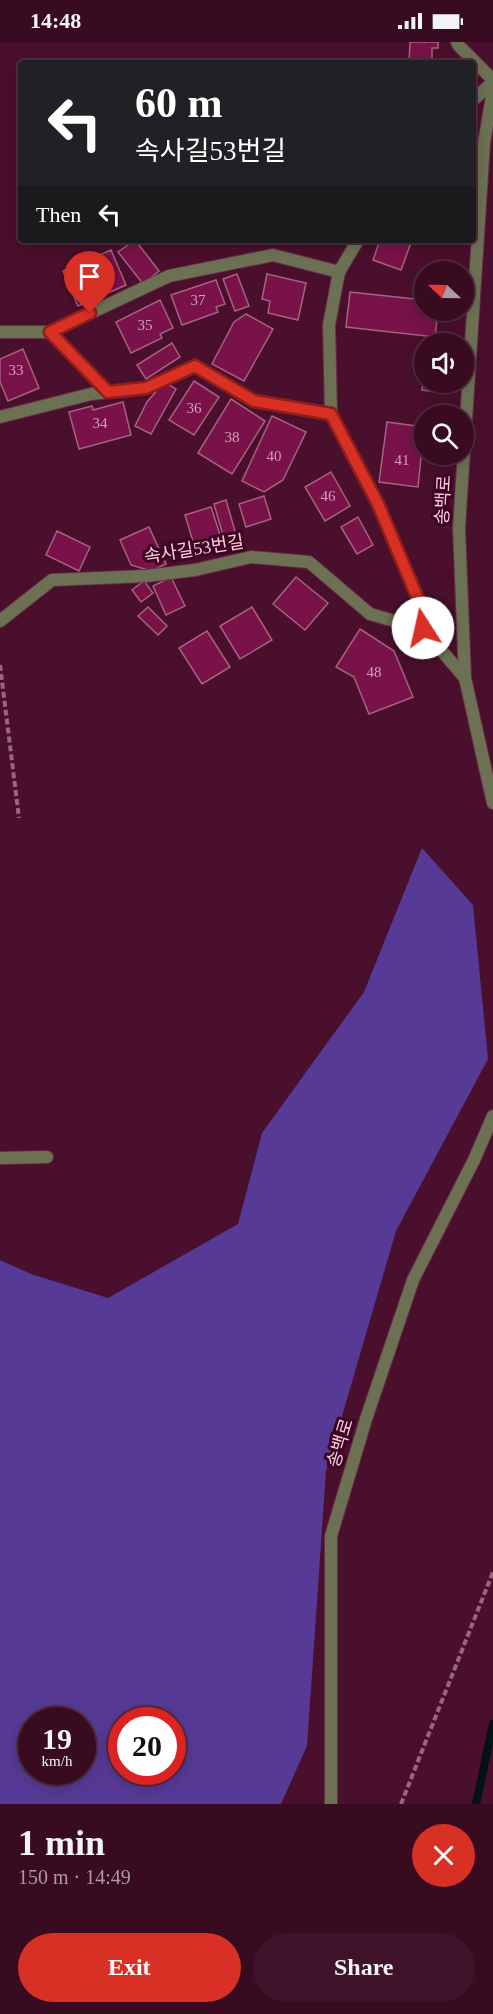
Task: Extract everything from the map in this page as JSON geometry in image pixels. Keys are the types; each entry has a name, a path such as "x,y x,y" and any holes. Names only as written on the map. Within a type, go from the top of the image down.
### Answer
{"street":[{"path":"457,42 473,60"},
{"path":"476,64 493,81 476,97"},
{"name":"송백로","path":"493,90 484,143 459,528 465,678 493,802"},
{"path":"356,243 339,272 329,325 331,414 378,504 418,599 423,628 465,678"},
{"path":"0,332 50,332 169,276 273,255 339,272"},
{"path":"50,332 108,392"},
{"path":"0,417 91,394 146,388 195,366 254,401 331,414"},
{"name":"속사길53번길","path":"0,621 52,580 146,576 195,570 251,557 309,562 370,614 423,628"},
{"name":"송백로","path":"331,1804 331,1536 366,1419 413,1280 474,1160 493,1116"},
{"path":"0,1158 47,1157"}],"path":[{"path":"0,664 19,818"},
{"path":"401,1804 493,1572"}],"shaded area":[{"path":"422,848 473,905 488,1059 396,1231 326,1471 307,1746 281,1804 0,1804 0,1260 31,1274 108,1298 238,1224 262,1133 364,992"}],"building":[{"path":"410,42 438,42 438,48 432,48 432,60 409,60"},
{"path":"131,243 137,243 159,271 143,284 118,252"},
{"path":"379,243 411,243 401,270 373,260"},
{"path":"111,250 126,285 78,306 63,271"},
{"path":"237,274 249,306 235,311 223,279"},
{"path":"267,274 306,283 298,320 268,313 270,301 262,299"},
{"path":"216,280 225,304 216,307 218,312 182,325 171,295"},
{"path":"350,292 414,299 414,321 437,321 435,333 414,335 346,327"},
{"path":"160,300 173,328 160,334 162,338 131,353 116,322"},
{"path":"246,314 273,329 244,381 212,364 234,322"},
{"path":"172,343 180,357 146,379 137,365"},
{"path":"23,349 39,388 8,401 0,382 0,359"},
{"path":"194,381 219,397 194,435 169,420"},
{"path":"164,382 176,389 151,434 135,426 147,402"},
{"path":"231,399 265,421 232,474 198,453"},
{"path":"123,402 131,435 79,449 69,412 92,406 93,410"},
{"path":"272,416 306,432 283,480 264,492 242,481"},
{"path":"387,422 414,426 414,465 420,465 418,487 379,482"},
{"path":"331,472 350,506 325,521 305,487"},
{"path":"264,496 271,519 246,527 239,504"},
{"path":"226,500 239,545 227,549 214,504"},
{"path":"211,507 224,547 197,555 185,515"},
{"path":"358,517 373,545 357,554 341,527"},
{"path":"149,527 166,564 151,571 131,565 120,540"},
{"path":"57,531 90,547 79,571 46,555"},
{"path":"171,577 185,606 166,615 153,586"},
{"path":"296,577 328,603 305,630 273,604"},
{"path":"144,581 153,593 141,602 132,590"},
{"path":"148,607 167,626 158,635 138,616"},
{"path":"252,607 272,640 240,659 220,626"},
{"path":"360,629 394,651 413,697 369,714 354,677 336,667"},
{"path":"207,631 230,667 202,684 179,648"}],"waterway":[{"path":"476,1804 493,1724"}],"route":[{"path":"90,313 50,332 108,392 146,388 195,366 254,401 331,414 378,504 418,599 423,628"}]}
